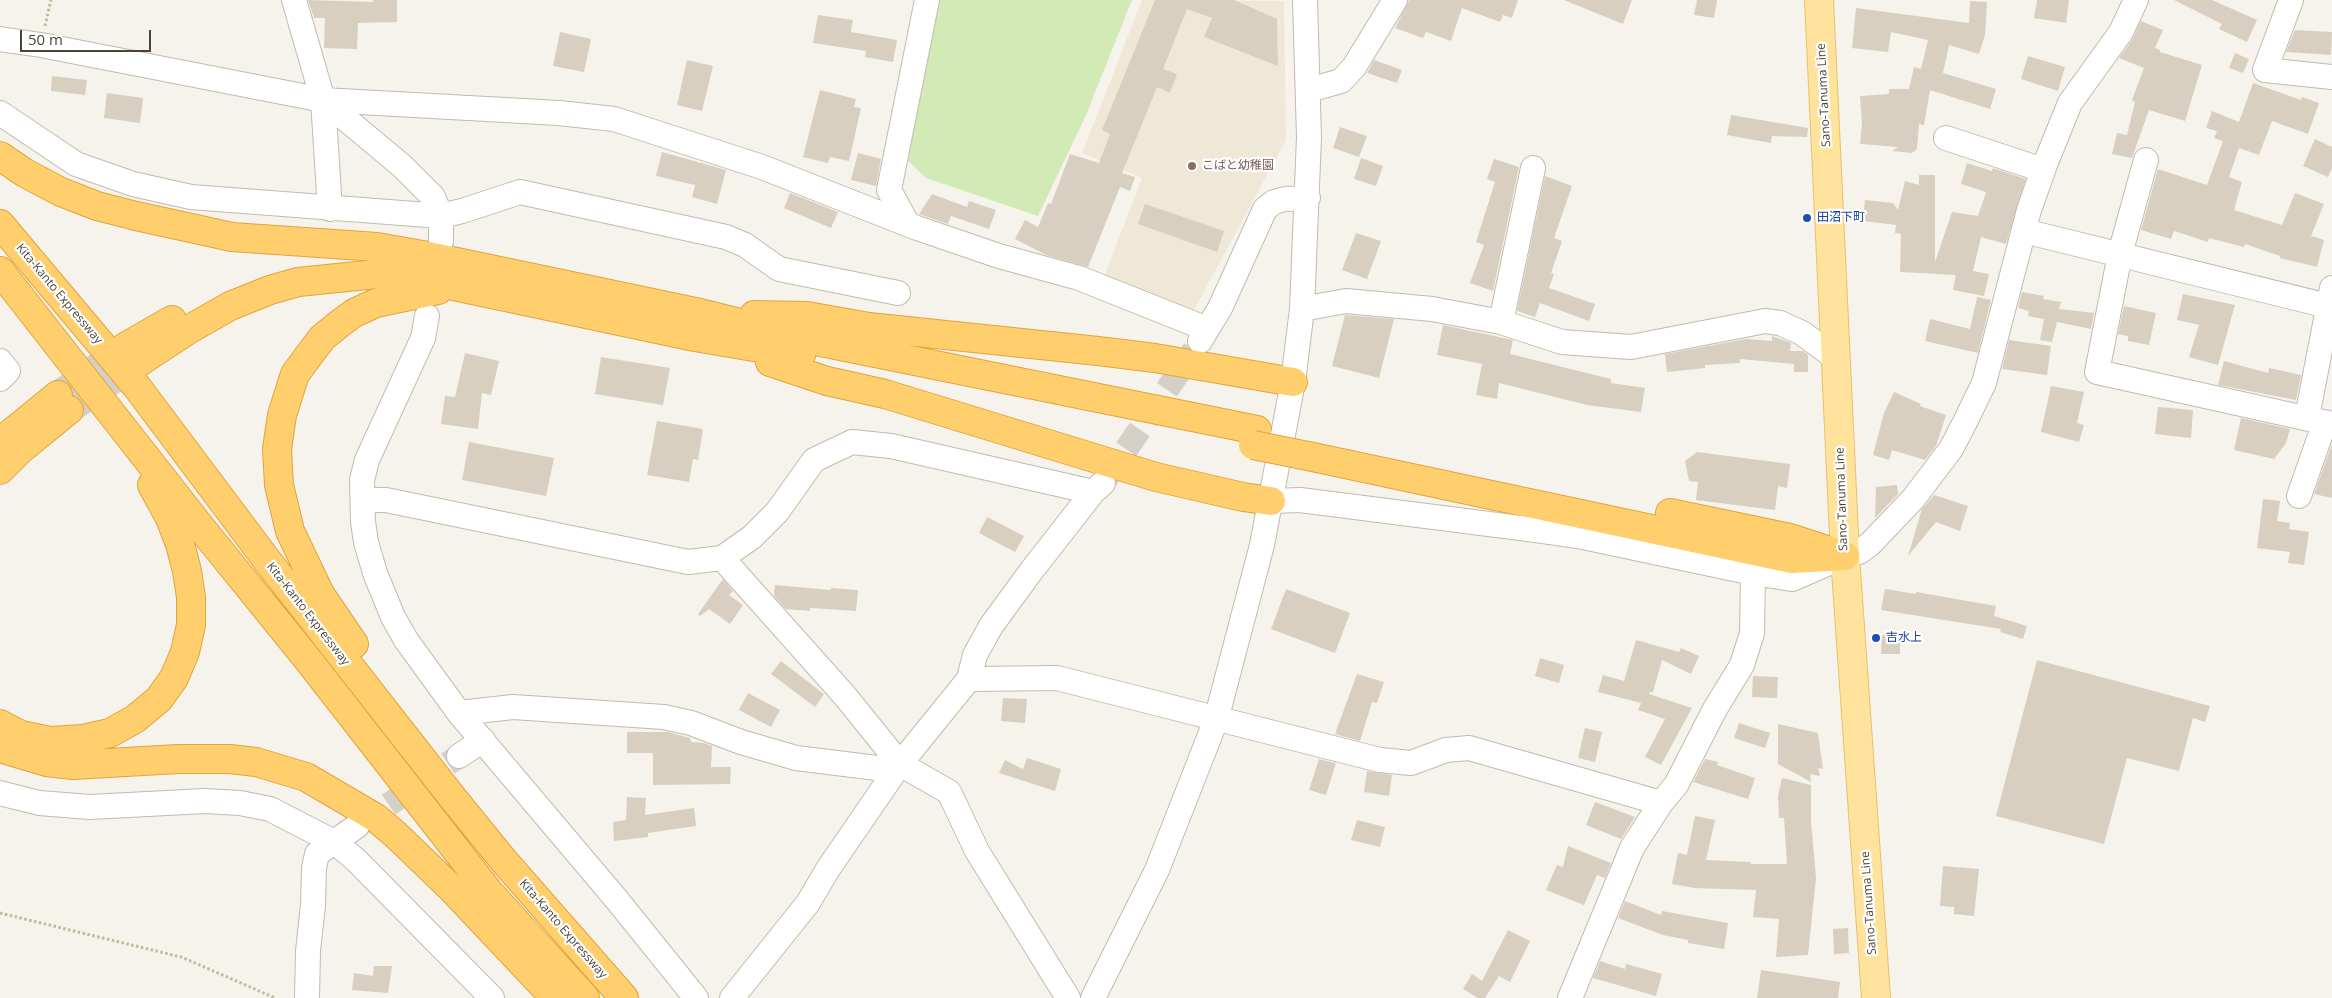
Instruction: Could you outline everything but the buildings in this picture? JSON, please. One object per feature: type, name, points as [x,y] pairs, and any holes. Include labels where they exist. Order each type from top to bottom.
[{"type":"highway","points":[[0,156],[61,192],[97,206],[136,216],[232,237],[377,248],[435,248],[613,307]]},
{"type":"highway","name":"Kita-Kanto Expressway","points":[[0,224],[137,387],[272,567],[452,797],[584,954],[624,998]]},
{"type":"highway","points":[[435,248],[324,260],[277,271],[222,292],[132,355],[188,330],[230,306],[298,282],[377,274],[416,278],[477,290],[613,307],[698,325],[801,338],[1309,448],[1790,538],[1844,556]]},
{"type":"highway","points":[[0,271],[489,892],[585,998]]},
{"type":"highway","points":[[477,290],[447,289],[423,291],[376,303],[354,313],[322,338],[296,374],[286,399],[277,449],[279,485],[283,507],[296,546],[330,611],[379,679],[517,853],[584,954]]},
{"type":"highway","points":[[0,290],[143,469],[170,518],[180,544],[191,597],[191,625],[184,652],[174,678],[159,699],[135,719],[110,733],[83,740],[50,741],[21,735],[0,724]]},
{"type":"highway","points":[[698,325],[807,316],[869,327],[1155,358],[1293,382]]},
{"type":"highway","points":[[698,325],[827,381],[885,394],[1146,474],[1244,497],[1271,501]]},
{"type":"highway","points":[[0,442],[64,403],[0,470]]},
{"type":"highway","points":[[0,748],[47,762],[73,765],[187,759],[230,759],[256,762],[306,777],[376,818],[396,835],[458,896],[555,998]]},
{"type":"main road","name":"Sano-Tanuma Line","points":[[1820,0],[1837,359],[1844,556],[1876,998]]},
{"type":"street","points":[[294,0],[323,100],[330,208]]},
{"type":"street","points":[[907,223],[889,190],[927,0]]},
{"type":"street","points":[[1093,998],[1157,870],[1216,720],[1244,620],[1271,501],[1293,382],[1302,308],[1308,198],[1309,90],[1305,0]]},
{"type":"street","points":[[1309,90],[1341,81],[1354,67],[1395,0]]},
{"type":"street","points":[[1271,501],[1300,500],[1583,537],[1753,573],[1792,579],[1844,556],[1859,552],[1892,523],[1951,449],[1984,383],[2024,231],[2043,170],[2070,103],[2121,32],[2136,0]]},
{"type":"street","points":[[2291,0],[2265,70],[2332,78]]},
{"type":"street","points":[[0,39],[41,45],[323,100],[559,113],[614,119],[762,167],[999,256],[1079,278],[1203,336],[1220,308],[1265,209],[1274,202],[1285,199],[1308,198]]},
{"type":"street","points":[[323,100],[402,166],[432,197],[441,216],[435,248]]},
{"type":"street","points":[[0,112],[76,164],[133,184],[191,197],[441,216],[520,192],[535,194],[726,237],[745,245],[779,269],[898,292]]},
{"type":"street","points":[[1946,138],[2043,170]]},
{"type":"street","points":[[2146,160],[2120,254],[2096,372],[2321,421]]},
{"type":"street","points":[[1501,322],[1533,168]]},
{"type":"street","points":[[2024,231],[2331,300],[2321,421],[2299,496]]},
{"type":"street","points":[[1302,308],[1346,301],[1432,309],[1501,322],[1562,342],[1631,348],[1765,321],[1780,323],[1802,334],[1837,359]]},
{"type":"street","points":[[427,316],[423,338],[367,460],[362,480],[364,500],[363,522],[366,542],[375,573],[393,616],[406,640],[459,713],[617,900],[696,998]]},
{"type":"street","points":[[0,361],[8,371],[0,379]]},
{"type":"street","points":[[364,500],[386,500],[688,562],[722,558],[752,537],[777,512],[814,460],[852,442],[891,446],[1098,487],[991,626],[975,655],[969,679],[900,764],[828,869],[808,903],[732,998]]},
{"type":"street","points":[[722,558],[845,696],[900,764],[949,792],[977,851],[1068,998]]},
{"type":"street","points":[[1570,998],[1632,848],[1661,802],[1676,784],[1715,709],[1742,665],[1752,633],[1753,573]]},
{"type":"street","points":[[969,679],[1057,678],[1216,720],[1380,760],[1411,763],[1446,750],[1469,748],[1661,802]]},
{"type":"street","points":[[459,713],[513,707],[664,717],[691,723],[741,742],[796,758],[877,768],[900,764]]},
{"type":"street","points":[[459,756],[483,740]]},
{"type":"street","points":[[0,793],[39,803],[90,807],[205,801],[240,803],[270,809],[334,842],[355,859],[492,998]]},
{"type":"street","points":[[307,998],[314,868],[317,854],[357,826]]},
{"type":"path","points":[[41,45],[51,0]]},
{"type":"path","points":[[0,913],[181,958],[275,998]]},
{"type":"shaded area","name":"こばと幼稚園","points":[[1142,0],[1284,1],[1286,140],[1190,317],[1102,282],[1142,178],[1082,153]]},
{"type":"green space","points":[[930,0],[1132,0],[1086,115],[1038,216],[926,178],[908,161]]},
{"type":"tunnel","points":[[58,395],[125,347]]},
{"type":"tunnel","points":[[1106,479],[1194,350]]},
{"type":"tunnel","points":[[69,410],[138,363]]},
{"type":"tunnel","points":[[359,825],[459,756]]},
{"type":"place","name":"こばと幼稚園","points":[[1192,166]]},
{"type":"place","name":"田沼下町","points":[[1807,218]]},
{"type":"place","name":"吉水上","points":[[1876,638]]}]
